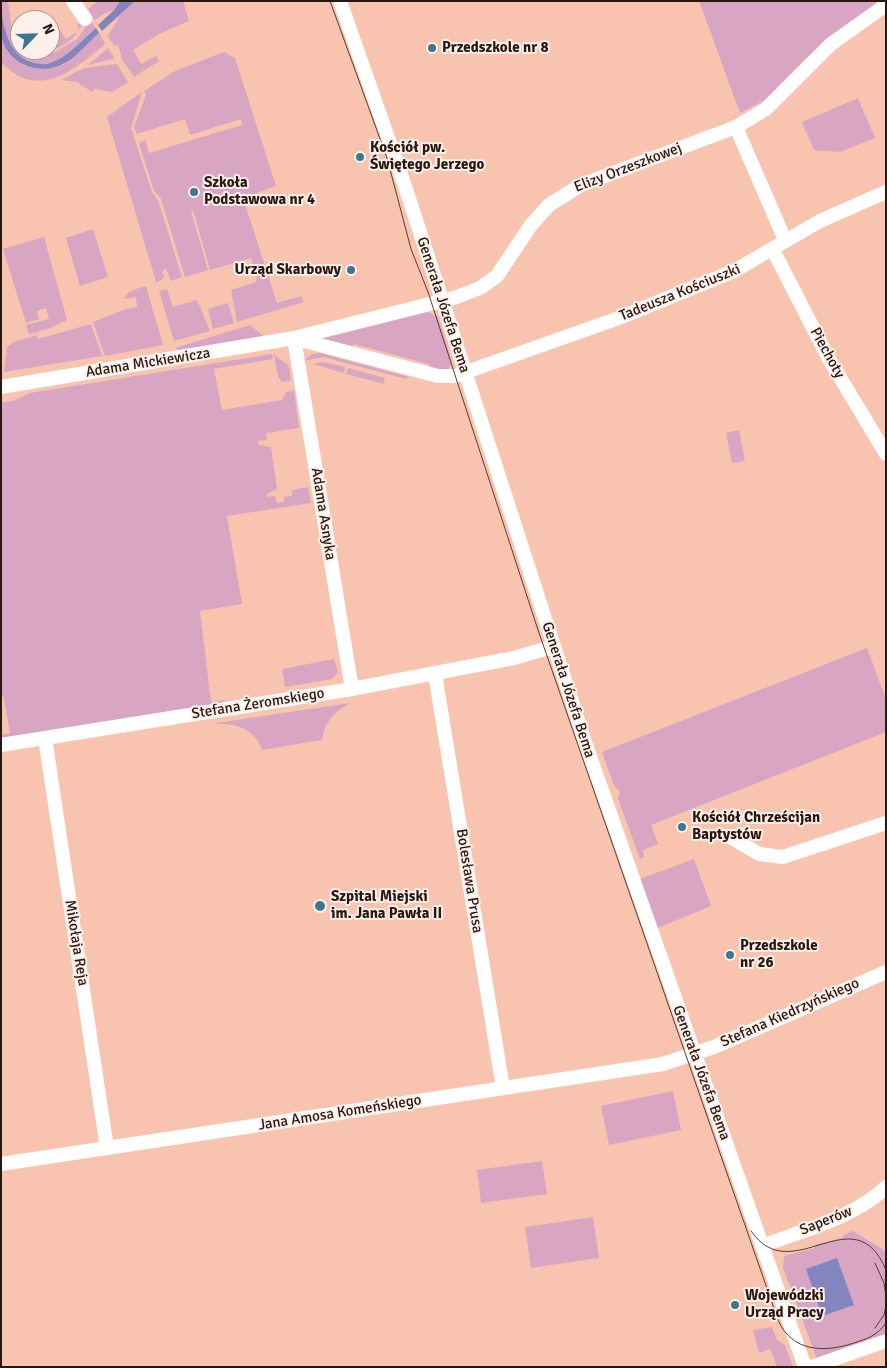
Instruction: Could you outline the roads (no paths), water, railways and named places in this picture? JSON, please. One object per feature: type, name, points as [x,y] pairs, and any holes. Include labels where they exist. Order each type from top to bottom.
[{"type":"street","points":[[73,1],[85,19]]},
{"type":"street","name":"Generała Józefa Bema","points":[[338,4],[405,186],[554,649],[628,867],[805,1367]]},
{"type":"street","name":"Elizy Orzeszkowej","points":[[441,301],[480,288],[497,276],[531,225],[560,196],[581,185],[736,127],[766,109],[831,44],[886,5]]},
{"type":"street","points":[[736,127],[785,240]]},
{"type":"street","name":"Tadeusza Kościuszki","points":[[464,373],[619,318],[734,271],[820,221],[886,192]]},
{"type":"street","name":"Piechoty","points":[[773,250],[829,359],[886,454]]},
{"type":"street","name":"Adama Mickiewicza","points":[[1,387],[294,338],[441,301]]},
{"type":"street","name":"Adama Mickiewicza","points":[[294,338],[438,376],[448,377],[464,373]]},
{"type":"street","name":"Adama Asnyka","points":[[294,338],[352,689]]},
{"type":"street","name":"Stefana Żeromskiego","points":[[1,745],[352,689],[514,658],[533,659],[554,649]]},
{"type":"street","name":"Bolesława Prusa","points":[[435,674],[503,1088]]},
{"type":"street","name":"Mikołaja Reja","points":[[45,738],[107,1148]]},
{"type":"street","points":[[730,837],[759,854],[783,857],[886,824]]},
{"type":"street","name":"Stefana Kiedrzyńskiego","points":[[678,1060],[886,972]]},
{"type":"street","name":"Jana Amosa Komeńskiego","points":[[1,1164],[503,1088],[590,1077],[678,1060]]},
{"type":"street","name":"Saperów","points":[[762,1246],[853,1210],[879,1194],[886,1187]]},
{"type":"street","points":[[811,1367],[886,1341]]},
{"type":"water","points":[[120,1],[135,1],[102,31],[98,25],[114,10]]},
{"type":"water","points":[[1,8],[6,34],[10,42],[10,54],[2,39]]},
{"type":"water","points":[[96,28],[99,33],[76,55],[61,65],[43,69],[34,68],[17,60],[26,60],[46,64],[60,60]]},
{"type":"water","points":[[837,1258],[854,1305],[822,1316],[806,1269]]},
{"type":"tram line","points":[[330,1],[387,158],[411,249],[428,292],[538,630],[778,1320],[784,1331],[800,1344],[820,1349],[843,1346],[863,1340],[876,1334],[886,1323]]},
{"type":"tram line","points":[[751,1231],[767,1247],[785,1252],[840,1240],[857,1240],[873,1249],[886,1270]]},
{"type":"tram line","points":[[875,1263],[884,1283],[886,1296]]},
{"type":"tram line","points":[[875,1328],[884,1315],[886,1306]]},
{"type":"place","name":"Przedszkole nr 8","points":[[432,48]]},
{"type":"place","name":"Kościół pw. Świętego Jerzego","points":[[360,157]]},
{"type":"place","name":"Szkoła Podstawowa nr 4","points":[[194,192]]},
{"type":"place","name":"Urząd Skarbowy","points":[[351,270]]},
{"type":"place","name":"Kościół Chrześcijan Baptystów","points":[[682,827]]},
{"type":"place","name":"Szpital Miejski im. Jana Pawła II","points":[[320,906]]},
{"type":"place","name":"Przedszkole nr 26","points":[[730,955]]},
{"type":"place","name":"Wojewódzki Urząd Pracy","points":[[735,1305]]}]
